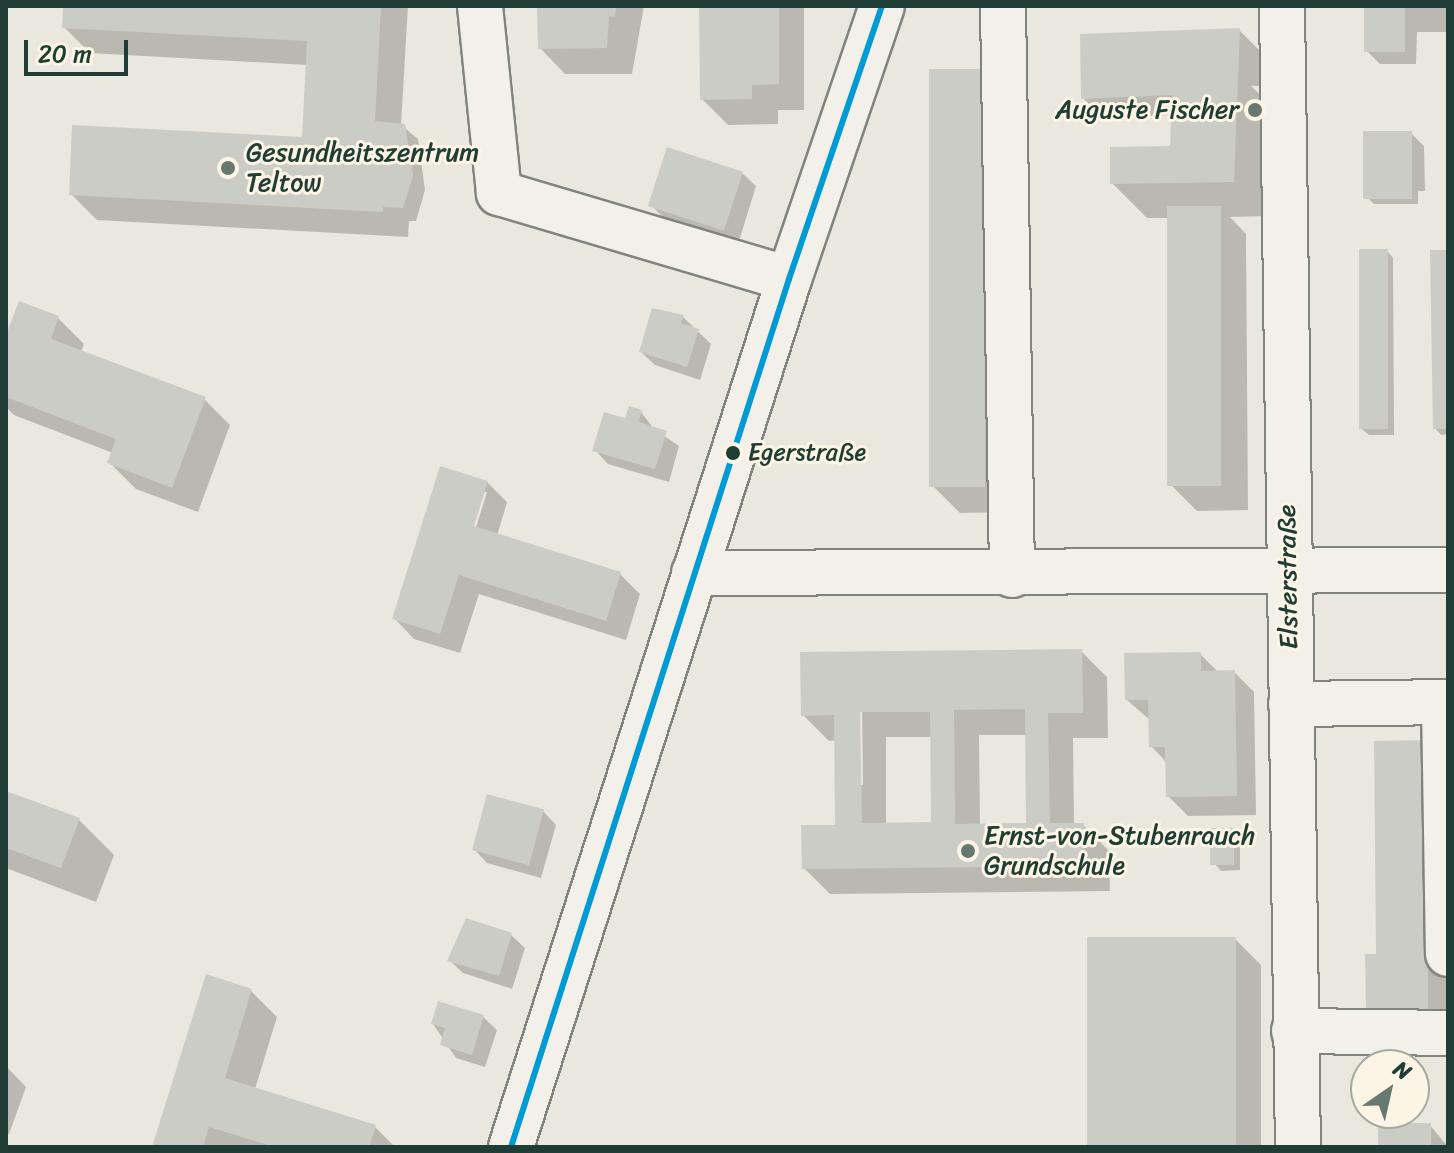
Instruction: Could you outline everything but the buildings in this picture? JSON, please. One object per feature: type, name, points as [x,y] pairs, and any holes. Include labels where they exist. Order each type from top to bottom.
[{"type":"street","points":[[480,6],[499,193],[789,279]]},
{"type":"street","points":[[511,1147],[789,279],[882,6]]},
{"type":"street","points":[[1003,6],[1012,575]]},
{"type":"street","name":"Elsterstraße","points":[[1282,6],[1287,570],[1298,1147]]},
{"type":"street","points":[[694,573],[1012,575],[1448,570]]},
{"type":"street","points":[[1291,704],[1444,702],[1448,954]]},
{"type":"street","points":[[1294,1031],[1448,1033]]},
{"type":"transit line","points":[[511,1147],[789,279],[882,6]]},
{"type":"place","name":"Auguste Fischer","points":[[1255,110]]},
{"type":"place","name":"Gesundheitszentrum Teltow","points":[[228,168]]},
{"type":"place","name":"Egerstraße","points":[[733,453]]},
{"type":"place","name":"Ernst-von-Stubenrauch Grundschule","points":[[968,851]]}]
